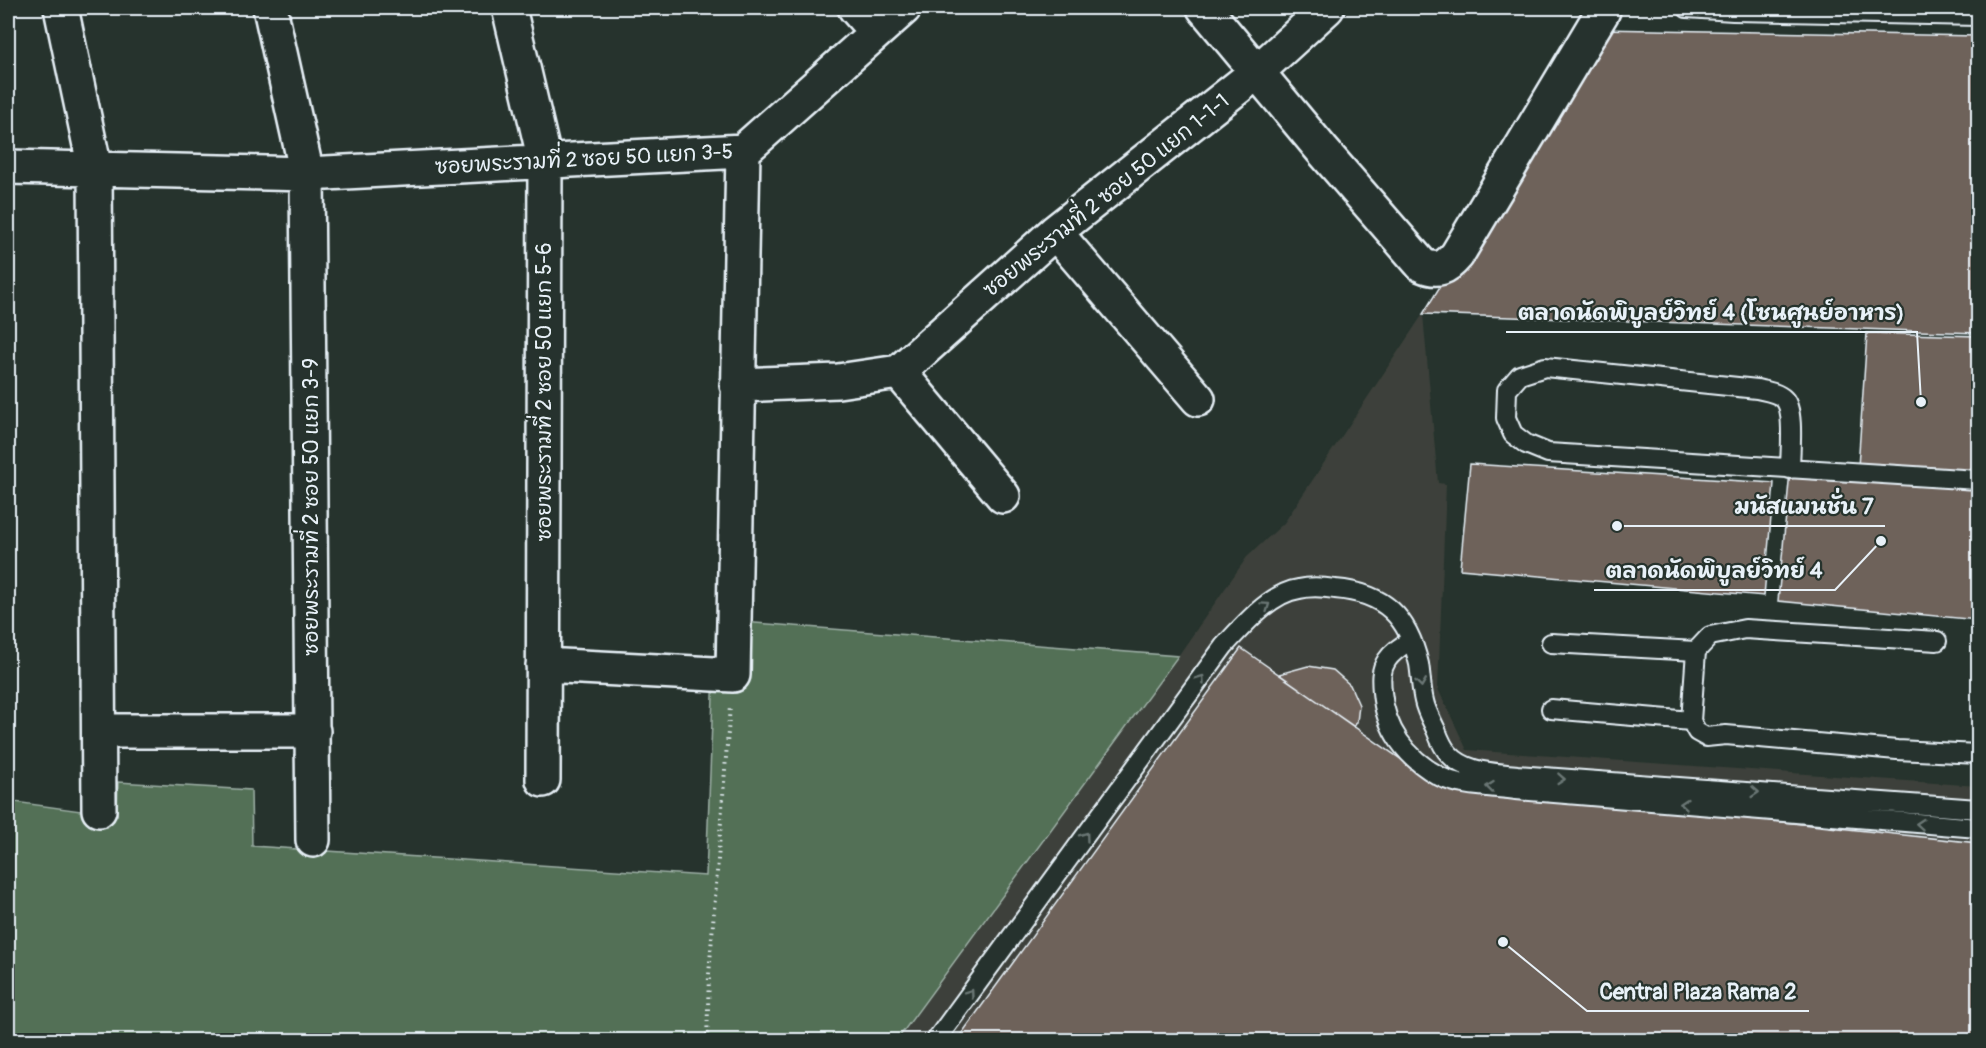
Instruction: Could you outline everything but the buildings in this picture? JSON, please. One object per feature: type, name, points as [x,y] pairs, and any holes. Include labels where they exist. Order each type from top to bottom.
[{"type":"street","points":[[61,8],[95,169],[99,810]]},
{"type":"street","name":"ซอยพระรามที่ 2 ซอย 50 แยก 3-9","points":[[270,8],[307,174],[313,840]]},
{"type":"street","name":"ซอยพระรามที่ 2 ซอย 50 แยก 5-6","points":[[509,8],[545,161],[543,780]]},
{"type":"street","points":[[855,8],[876,32]]},
{"type":"street","points":[[743,151],[904,8]]},
{"type":"street","points":[[1204,8],[1422,265],[1432,269],[1442,269],[1449,265],[1457,255],[1603,8]]},
{"type":"street","name":"ซอยพระรามที่ 2 ซอย 50 แยก 1-1-1","points":[[899,372],[1055,232],[1257,72],[1328,8]]},
{"type":"street","name":"ซอยพระรามที่ 2 ซอย 50 แยก 3-5","points":[[8,167],[307,174],[743,151],[733,675]]},
{"type":"street","points":[[1055,232],[1198,399]]},
{"type":"street","points":[[737,385],[838,381],[899,372],[1003,496]]},
{"type":"street","points":[[543,665],[733,675]]},
{"type":"street","points":[[99,730],[313,731]]},
{"type":"lane","points":[[1687,8],[1978,16]]},
{"type":"lane","points":[[1791,469],[1790,408],[1783,398],[1773,393],[1757,389],[1545,367],[1520,375],[1507,390],[1506,418],[1513,434],[1526,444],[1548,453],[1791,469],[1978,480]]},
{"type":"lane","points":[[936,1041],[1224,646],[1261,609],[1282,595],[1297,589],[1316,587],[1339,589],[1375,598],[1399,616],[1412,640],[1419,665],[1424,703],[1439,738],[1447,753],[1458,763],[1472,769],[1517,775],[1978,809]]},
{"type":"lane","points":[[1937,641],[1745,629],[1710,636],[1696,651],[1691,721],[1697,732],[1706,737],[1726,735],[1897,750],[1978,754]]},
{"type":"lane","points":[[1412,640],[1394,651],[1385,662],[1381,677],[1383,702],[1389,726],[1400,744],[1423,765],[1441,777],[1473,785],[1516,790],[1978,828]]},
{"type":"lane","points":[[1551,643],[1696,651]]},
{"type":"lane","points":[[1551,709],[1691,721]]},
{"type":"path","points":[[707,1041],[709,975],[733,675]]},
{"type":"shaded area","points":[[1423,314],[1438,483],[1446,484],[1438,689],[1467,750],[1978,786],[1978,1040],[897,1040],[1178,656],[1247,557],[1284,523]]},
{"type":"green space","points":[[716,620],[1178,656],[897,1040],[8,1040],[8,801],[117,816],[118,782],[251,790],[252,846],[706,876]]},
{"type":"place","name":"ตลาดนัดพิบูลย์วิทย์ 4 (โซนศูนย์อาหาร)","points":[[1921,402]]},
{"type":"place","name":"มนัสแมนชั่น 7","points":[[1617,526]]},
{"type":"place","name":"ตลาดนัดพิบูลย์วิทย์ 4","points":[[1881,541]]},
{"type":"place","name":"Central Plaza Rama 2","points":[[1503,942]]}]
